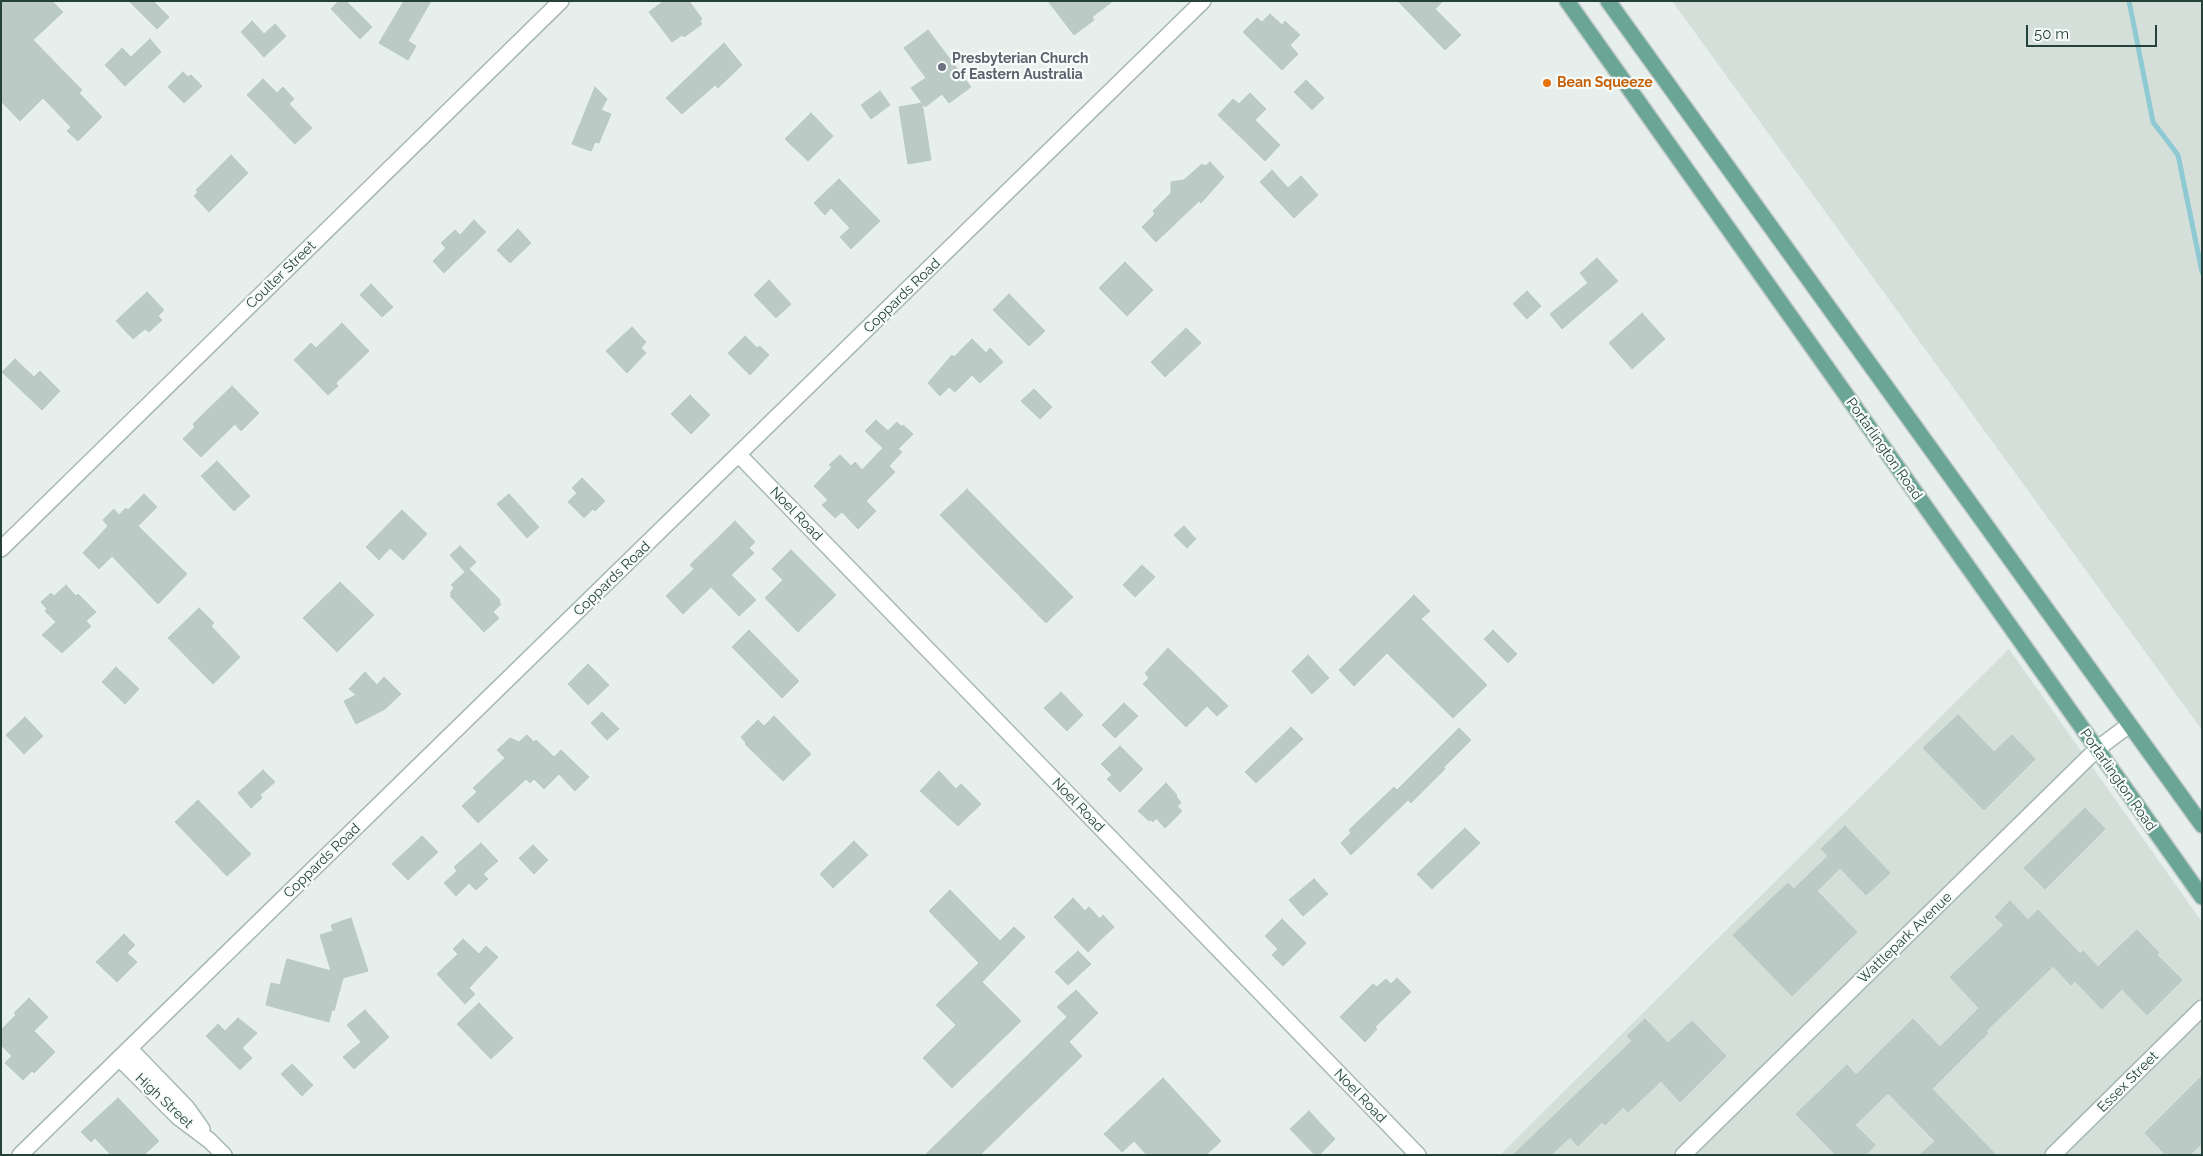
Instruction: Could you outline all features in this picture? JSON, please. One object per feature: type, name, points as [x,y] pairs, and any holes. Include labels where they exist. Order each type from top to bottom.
[{"type":"main road","name":"Portarlington Road","points":[[1567,1],[2202,897]]},
{"type":"main road","points":[[1608,1],[2202,825]]},
{"type":"street","name":"Coulter Street","points":[[1,549],[562,1]]},
{"type":"street","name":"Coppards Road","points":[[20,1155],[1203,1]]},
{"type":"street","name":"Noel Road","points":[[739,455],[1418,1155]]},
{"type":"street","name":"Wattlepark Avenue","points":[[1683,1155],[2097,750],[2129,725]]},
{"type":"street","name":"Essex Street","points":[[2053,1155],[2202,1008]]},
{"type":"street","name":"High Street","points":[[125,1054],[187,1108],[210,1141],[224,1155]]},
{"type":"shaded area","points":[[1672,1],[2202,1],[2202,730]]},
{"type":"shaded area","points":[[2009,649],[2202,922],[2202,1155],[1500,1155]]},
{"type":"building","points":[[1,1],[52,1],[63,12],[33,40],[82,90],[79,93],[102,117],[78,141],[67,131],[71,127],[43,98],[20,121],[1,101]]},
{"type":"building","points":[[129,1],[153,1],[169,17],[157,29]]},
{"type":"building","points":[[339,1],[346,1],[372,27],[360,39],[331,9]]},
{"type":"building","points":[[404,1],[431,1],[408,41],[416,46],[408,60],[379,43]]},
{"type":"building","points":[[664,1],[689,1],[702,19],[700,21],[702,24],[684,37],[682,35],[672,42],[649,12]]},
{"type":"building","points":[[1048,1],[1113,1],[1092,17],[1094,20],[1074,35]]},
{"type":"building","points":[[1398,1],[1443,1],[1435,9],[1461,35],[1445,50]]},
{"type":"building","points":[[1270,14],[1282,25],[1285,21],[1300,35],[1290,45],[1298,54],[1282,70],[1243,32],[1257,18],[1262,22]]},
{"type":"building","points":[[252,21],[264,34],[275,24],[286,36],[264,57],[241,32]]},
{"type":"building","points":[[928,30],[971,87],[949,103],[942,94],[925,107],[911,88],[926,78],[904,48]]},
{"type":"building","points":[[150,39],[161,52],[125,86],[105,65],[122,48],[131,57]]},
{"type":"building","points":[[724,43],[742,65],[718,88],[715,85],[682,114],[666,98]]},
{"type":"building","points":[[183,72],[188,77],[191,75],[202,86],[184,103],[168,87]]},
{"type":"building","points":[[263,79],[277,93],[283,87],[294,99],[289,104],[312,128],[295,144],[247,95]]},
{"type":"building","points":[[1306,80],[1324,98],[1312,110],[1294,92]]},
{"type":"building","points":[[595,87],[607,99],[601,110],[611,114],[599,143],[595,142],[591,151],[572,144]]},
{"type":"building","points":[[880,91],[890,105],[871,119],[861,105]]},
{"type":"building","points":[[1250,93],[1266,109],[1255,120],[1280,145],[1265,161],[1218,115],[1233,99],[1239,104]]},
{"type":"building","points":[[922,103],[931,160],[908,164],[899,107]]},
{"type":"building","points":[[811,113],[833,136],[808,161],[785,139]]},
{"type":"building","points":[[231,155],[248,173],[209,212],[194,196],[198,192],[196,190]]},
{"type":"building","points":[[1210,162],[1224,177],[1201,203],[1199,201],[1156,242],[1142,227],[1155,214],[1153,211],[1171,193],[1171,182],[1184,180],[1202,164],[1205,166]]},
{"type":"building","points":[[1272,170],[1288,188],[1301,176],[1318,195],[1294,218],[1260,182]]},
{"type":"building","points":[[839,179],[880,221],[851,249],[840,237],[850,228],[831,208],[825,215],[814,203]]},
{"type":"building","points":[[474,220],[486,232],[444,273],[433,261],[446,248],[441,243],[455,230],[460,235]]},
{"type":"building","points":[[518,229],[531,243],[510,263],[497,250]]},
{"type":"building","points":[[1597,258],[1618,281],[1562,329],[1550,314],[1588,283],[1580,273]]},
{"type":"building","points":[[1125,262],[1153,290],[1127,316],[1099,288]]},
{"type":"building","points":[[769,280],[791,304],[776,318],[754,295]]},
{"type":"building","points":[[371,284],[393,307],[382,317],[360,295]]},
{"type":"building","points":[[1527,291],[1541,306],[1527,319],[1513,304]]},
{"type":"building","points":[[147,292],[164,310],[158,316],[162,320],[149,332],[145,329],[133,339],[116,321]]},
{"type":"building","points":[[1009,294],[1045,331],[1029,346],[993,310]]},
{"type":"building","points":[[1642,313],[1665,339],[1632,369],[1609,343]]},
{"type":"building","points":[[342,323],[369,351],[336,383],[338,386],[328,395],[294,360],[311,343],[316,348]]},
{"type":"building","points":[[632,327],[646,342],[641,348],[646,353],[627,373],[606,351]]},
{"type":"building","points":[[1186,328],[1201,343],[1165,377],[1151,362]]},
{"type":"building","points":[[745,336],[757,348],[760,346],[769,355],[750,375],[728,353]]},
{"type":"building","points":[[972,339],[986,353],[990,348],[1003,362],[980,383],[972,375],[955,392],[949,387],[940,396],[928,383],[952,355],[954,357]]},
{"type":"building","points":[[15,359],[34,377],[40,371],[60,391],[42,410],[2,372]]},
{"type":"building","points":[[232,386],[259,413],[241,431],[235,424],[201,457],[183,439],[195,427],[193,424]]},
{"type":"building","points":[[1034,389],[1052,407],[1040,419],[1021,401]]},
{"type":"building","points":[[690,395],[710,415],[691,434],[671,414]]},
{"type":"building","points":[[876,420],[888,431],[897,422],[913,434],[898,449],[902,452],[889,466],[895,472],[866,501],[876,511],[858,529],[842,512],[835,518],[822,505],[828,500],[814,486],[832,467],[829,465],[840,455],[851,466],[855,462],[862,470],[883,448],[865,431]]},
{"type":"building","points":[[217,461],[250,496],[234,511],[201,476]]},
{"type":"building","points":[[582,478],[605,501],[584,518],[568,502],[577,493],[572,488]]},
{"type":"building","points":[[967,489],[1073,597],[1046,623],[940,515]]},
{"type":"building","points":[[144,494],[157,507],[138,526],[187,574],[158,604],[112,556],[99,569],[83,553],[108,526],[103,520],[114,509],[119,515],[126,508],[128,510]]},
{"type":"building","points":[[509,494],[539,527],[527,538],[497,504]]},
{"type":"building","points":[[402,510],[427,534],[403,560],[390,548],[379,560],[366,547]]},
{"type":"building","points":[[735,521],[755,542],[749,548],[754,553],[731,575],[756,600],[739,616],[711,587],[683,614],[666,596],[694,569],[690,565]]},
{"type":"building","points":[[1184,526],[1196,539],[1187,548],[1174,535]]},
{"type":"building","points":[[460,546],[476,562],[469,569],[500,600],[501,604],[493,612],[499,618],[484,632],[450,596],[454,588],[451,585],[465,572],[450,555]]},
{"type":"building","points":[[791,550],[836,595],[798,632],[765,598],[783,580],[772,569]]},
{"type":"building","points":[[1142,565],[1155,577],[1135,597],[1123,585]]},
{"type":"building","points":[[340,582],[374,615],[337,652],[303,618]]},
{"type":"building","points":[[66,585],[96,612],[86,621],[91,626],[62,653],[42,635],[56,622],[45,611],[47,609],[41,602],[51,593],[54,596]]},
{"type":"building","points":[[1414,595],[1430,611],[1421,619],[1487,685],[1453,718],[1387,653],[1354,686],[1339,670]]},
{"type":"building","points":[[199,608],[214,623],[211,626],[240,657],[213,684],[168,638]]},
{"type":"building","points":[[749,630],[799,681],[782,698],[732,647]]},
{"type":"building","points":[[1493,630],[1517,654],[1508,663],[1484,639]]},
{"type":"building","points":[[1168,648],[1228,706],[1217,716],[1207,706],[1186,727],[1143,684],[1149,678],[1145,673]]},
{"type":"building","points":[[1308,655],[1329,678],[1312,694],[1292,671]]},
{"type":"building","points":[[588,664],[609,685],[588,705],[568,684]]},
{"type":"building","points":[[116,667],[139,689],[125,704],[102,682]]},
{"type":"building","points":[[365,672],[377,685],[384,677],[401,694],[385,709],[356,724],[344,701],[356,695],[349,689]]},
{"type":"building","points":[[1061,692],[1083,715],[1067,731],[1044,708]]},
{"type":"building","points":[[1124,703],[1138,716],[1115,738],[1102,725]]},
{"type":"building","points":[[602,712],[619,729],[607,740],[591,723]]},
{"type":"building","points":[[1958,715],[1994,752],[2012,735],[2035,759],[1984,810],[1923,748]]},
{"type":"building","points":[[774,716],[811,754],[783,781],[745,744],[741,737],[758,720],[764,726]]},
{"type":"building","points":[[25,717],[43,736],[24,754],[6,735]]},
{"type":"building","points":[[1291,727],[1303,739],[1256,783],[1245,772]]},
{"type":"building","points":[[1459,728],[1471,740],[1411,803],[1408,800],[1351,855],[1341,843],[1351,833],[1349,830],[1394,787],[1397,790]]},
{"type":"building","points":[[527,735],[534,742],[536,740],[554,757],[561,750],[589,777],[575,791],[559,774],[544,789],[534,779],[530,783],[526,779],[478,823],[462,806],[477,792],[473,788],[505,758],[497,750],[510,738],[519,742]]},
{"type":"building","points":[[1120,746],[1143,769],[1120,792],[1107,779],[1112,775],[1101,764]]},
{"type":"building","points":[[263,770],[275,782],[260,795],[262,798],[251,808],[238,793]]},
{"type":"building","points":[[939,771],[956,789],[961,784],[981,804],[958,826],[920,791]]},
{"type":"building","points":[[1166,783],[1177,795],[1181,803],[1177,806],[1182,811],[1165,828],[1156,818],[1153,822],[1150,819],[1149,821],[1138,811]]},
{"type":"building","points":[[198,800],[251,854],[227,876],[175,822]]},
{"type":"building","points":[[2085,808],[2105,829],[2045,889],[2024,868]]},
{"type":"building","points":[[1845,826],[1890,873],[1866,895],[1840,868],[1817,891],[1857,932],[1792,996],[1733,935],[1788,883],[1794,889],[1828,856],[1821,849]]},
{"type":"building","points":[[1465,828],[1480,843],[1432,889],[1417,874]]},
{"type":"building","points":[[422,836],[438,852],[408,880],[392,864]]},
{"type":"building","points":[[854,841],[868,855],[833,888],[820,874]]},
{"type":"building","points":[[481,843],[498,861],[483,874],[488,879],[476,890],[469,883],[456,896],[444,883],[457,871],[454,867]]},
{"type":"building","points":[[533,845],[548,860],[534,874],[519,858]]},
{"type":"building","points":[[1314,879],[1328,894],[1303,916],[1289,900]]},
{"type":"building","points":[[950,890],[1000,941],[1014,927],[1025,937],[982,982],[1021,1021],[952,1088],[923,1058],[956,1025],[936,1005],[979,963],[929,911]]},
{"type":"building","points":[[1073,898],[1085,911],[1089,907],[1100,919],[1103,915],[1114,927],[1088,952],[1054,917]]},
{"type":"building","points":[[2010,901],[2028,920],[2038,910],[2080,954],[2083,951],[2098,967],[2137,930],[2159,953],[2157,955],[2182,980],[2147,1015],[2122,989],[2102,1009],[2075,981],[2071,985],[2053,966],[1986,1031],[1988,1033],[1932,1089],[1996,1155],[1920,1155],[1935,1141],[1888,1093],[1855,1125],[1875,1145],[1866,1155],[1836,1155],[1796,1114],[1847,1065],[1856,1075],[1913,1019],[1940,1047],[1979,1008],[1950,977],[2004,925],[1995,917]]},
{"type":"building","points":[[351,918],[368,971],[343,978],[329,1022],[266,1005],[271,983],[280,985],[287,959],[331,971],[320,935],[333,931],[331,925]]},
{"type":"building","points":[[1282,919],[1306,943],[1283,966],[1272,955],[1278,949],[1265,936]]},
{"type":"building","points":[[124,934],[135,945],[127,953],[137,962],[117,982],[96,962]]},
{"type":"building","points":[[463,939],[479,954],[486,946],[498,957],[469,988],[475,994],[465,1004],[437,974],[458,954],[453,949]]},
{"type":"building","points":[[1078,951],[1091,964],[1068,985],[1055,972]]},
{"type":"building","points":[[1397,978],[1411,992],[1375,1027],[1377,1029],[1365,1042],[1340,1017],[1373,984],[1377,987],[1386,979],[1391,984]]},
{"type":"building","points":[[1076,990],[1098,1013],[1069,1042],[1082,1056],[980,1155],[925,1155],[1067,1017],[1057,1007]]},
{"type":"building","points":[[29,998],[48,1017],[34,1031],[55,1052],[34,1073],[32,1071],[23,1080],[5,1063],[12,1056],[1,1045],[1,1030]]},
{"type":"building","points":[[479,1003],[513,1038],[491,1059],[457,1024]]},
{"type":"building","points":[[365,1010],[389,1037],[354,1069],[343,1057],[361,1042],[347,1025]]},
{"type":"building","points":[[238,1018],[257,1033],[242,1048],[252,1058],[240,1070],[206,1036],[218,1024],[225,1031]]},
{"type":"building","points":[[1645,1019],[1668,1043],[1692,1021],[1726,1056],[1680,1102],[1661,1081],[1628,1112],[1623,1107],[1605,1125],[1602,1122],[1578,1146],[1570,1137],[1551,1155],[1513,1155],[1632,1041],[1627,1036]]},
{"type":"building","points":[[292,1064],[313,1085],[302,1096],[281,1074]]},
{"type":"building","points":[[2202,1076],[2202,1143],[2190,1155],[2166,1155],[2145,1133]]},
{"type":"building","points":[[1163,1078],[1221,1141],[1206,1155],[1147,1155],[1134,1141],[1122,1152],[1104,1134]]},
{"type":"building","points":[[118,1098],[159,1141],[144,1155],[111,1155],[95,1138],[91,1142],[81,1132]]},
{"type":"building","points":[[1309,1111],[1335,1139],[1319,1155],[1315,1155],[1290,1129]]},
{"type":"waterway","points":[[2129,1],[2153,122],[2178,155],[2202,272]]},
{"type":"place","name":"Presbyterian Church of Eastern Australia","points":[[942,67]]},
{"type":"place","name":"Bean Squeeze","points":[[1547,83]]}]
